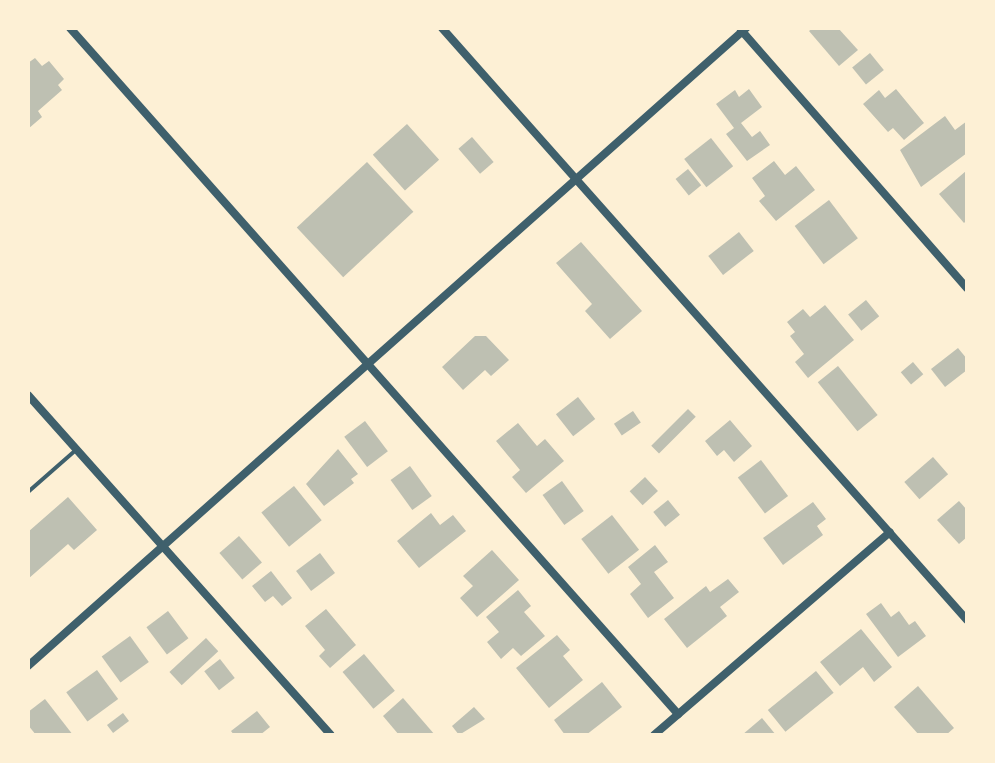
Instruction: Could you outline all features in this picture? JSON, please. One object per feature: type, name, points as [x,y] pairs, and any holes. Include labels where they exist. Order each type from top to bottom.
[{"type":"street","points":[[70,28],[678,714]]},
{"type":"street","points":[[442,28],[967,620]]},
{"type":"street","points":[[28,666],[743,29],[967,288]]},
{"type":"street","points":[[28,395],[331,735]]},
{"type":"street","points":[[654,735],[890,532]]},
{"type":"lane","points":[[28,492],[76,450]]},
{"type":"building","points":[[813,28],[838,28],[858,50],[839,66],[809,31]]},
{"type":"building","points":[[870,53],[884,70],[866,85],[852,67]]},
{"type":"building","points":[[35,58],[42,66],[49,61],[64,79],[58,85],[62,90],[38,111],[42,117],[28,129],[28,63]]},
{"type":"building","points":[[749,89],[762,107],[741,123],[752,137],[760,131],[770,145],[747,161],[726,134],[734,128],[716,104],[735,90],[739,97]]},
{"type":"building","points":[[896,89],[924,123],[904,140],[893,128],[888,132],[863,104],[879,90],[885,98]]},
{"type":"building","points":[[945,116],[955,130],[967,121],[967,153],[921,187],[900,150]]},
{"type":"building","points":[[407,124],[439,160],[405,190],[373,155]]},
{"type":"building","points":[[472,137],[494,162],[480,174],[458,149]]},
{"type":"building","points":[[711,138],[733,166],[706,187],[684,159]]},
{"type":"building","points":[[774,161],[785,175],[796,166],[815,190],[776,221],[759,201],[765,196],[752,178]]},
{"type":"building","points":[[367,162],[413,212],[343,277],[297,227]]},
{"type":"building","points":[[688,169],[701,185],[689,195],[676,179]]},
{"type":"building","points":[[966,171],[967,220],[964,223],[939,194]]},
{"type":"building","points":[[829,200],[858,238],[824,264],[795,226]]},
{"type":"building","points":[[739,232],[754,251],[723,275],[708,256]]},
{"type":"building","points":[[581,242],[642,311],[610,339],[585,311],[592,304],[556,263]]},
{"type":"building","points":[[866,300],[879,316],[861,331],[848,314]]},
{"type":"building","points":[[825,305],[854,340],[808,378],[795,362],[804,354],[790,336],[795,332],[787,322],[803,309],[810,317]]},
{"type":"building","points":[[475,336],[486,336],[509,360],[491,376],[485,370],[463,390],[442,367]]},
{"type":"building","points":[[958,348],[967,359],[967,370],[945,387],[931,369]]},
{"type":"building","points":[[913,362],[923,374],[911,385],[901,372]]},
{"type":"building","points":[[838,366],[878,415],[857,431],[818,382]]},
{"type":"building","points":[[578,397],[595,419],[573,436],[556,414]]},
{"type":"building","points":[[688,409],[696,417],[659,454],[651,446]]},
{"type":"building","points":[[633,411],[641,423],[622,435],[614,424]]},
{"type":"building","points":[[730,420],[752,446],[734,462],[724,450],[717,456],[705,441]]},
{"type":"building","points":[[365,421],[388,451],[367,467],[344,437]]},
{"type":"building","points":[[518,423],[537,446],[545,439],[564,461],[526,493],[512,477],[520,470],[496,441]]},
{"type":"building","points":[[338,449],[358,474],[351,479],[354,483],[324,506],[306,484]]},
{"type":"building","points":[[933,457],[948,474],[919,499],[904,482]]},
{"type":"building","points":[[761,460],[788,496],[765,513],[738,477]]},
{"type":"building","points":[[410,466],[432,496],[412,510],[391,480]]},
{"type":"building","points":[[645,477],[658,491],[643,505],[630,491]]},
{"type":"building","points":[[562,481],[584,511],[564,525],[543,495]]},
{"type":"building","points":[[294,486],[322,520],[289,547],[261,512]]},
{"type":"building","points":[[68,497],[97,530],[74,550],[68,544],[28,579],[28,532]]},
{"type":"building","points":[[668,500],[680,515],[665,527],[653,512]]},
{"type":"building","points":[[959,501],[967,510],[967,537],[959,544],[937,520]]},
{"type":"building","points":[[813,502],[826,519],[817,526],[823,535],[783,565],[763,538]]},
{"type":"building","points":[[431,513],[440,525],[453,515],[466,531],[419,568],[397,541]]},
{"type":"building","points":[[612,515],[639,550],[608,574],[581,539]]},
{"type":"building","points":[[239,536],[262,562],[242,579],[219,553]]},
{"type":"building","points":[[655,545],[668,562],[654,572],[674,598],[648,618],[630,594],[641,584],[628,567]]},
{"type":"building","points":[[492,550],[519,580],[477,617],[460,598],[473,586],[463,576]]},
{"type":"building","points":[[320,553],[335,573],[311,591],[296,571]]},
{"type":"building","points":[[271,571],[292,598],[282,606],[273,596],[265,602],[252,586]]},
{"type":"building","points":[[728,579],[739,592],[720,607],[727,616],[687,648],[664,619],[706,586],[710,592]]},
{"type":"building","points":[[518,590],[531,606],[524,612],[545,636],[521,656],[513,648],[501,659],[487,642],[499,632],[486,617]]},
{"type":"building","points":[[881,603],[891,617],[899,611],[909,625],[915,621],[926,636],[898,657],[866,614]]},
{"type":"building","points":[[326,609],[356,645],[330,668],[319,656],[325,650],[305,626]]},
{"type":"building","points":[[168,611],[188,638],[167,654],[146,627]]},
{"type":"building","points":[[861,629],[892,667],[874,682],[863,667],[840,686],[820,662]]},
{"type":"building","points":[[557,635],[570,650],[563,656],[583,680],[549,708],[516,668]]},
{"type":"building","points":[[130,636],[149,662],[120,682],[102,657]]},
{"type":"building","points":[[206,638],[218,651],[182,685],[169,672]]},
{"type":"building","points":[[364,654],[395,691],[373,709],[343,672]]},
{"type":"building","points":[[220,659],[235,678],[219,690],[204,671]]},
{"type":"building","points":[[97,670],[118,699],[87,721],[66,692]]},
{"type":"building","points":[[816,671],[834,693],[785,732],[768,710]]},
{"type":"building","points":[[602,682],[622,707],[586,735],[565,735],[554,720]]},
{"type":"building","points":[[918,686],[954,728],[946,735],[919,735],[894,707]]},
{"type":"building","points":[[403,698],[435,735],[399,735],[383,716]]},
{"type":"building","points":[[45,699],[73,735],[36,735],[28,725],[28,712]]},
{"type":"building","points":[[474,707],[485,719],[459,735],[452,726]]},
{"type":"building","points":[[257,711],[270,727],[260,735],[234,735],[231,731]]},
{"type":"building","points":[[123,713],[129,721],[113,733],[107,725]]},
{"type":"building","points":[[762,718],[776,735],[742,735]]}]
